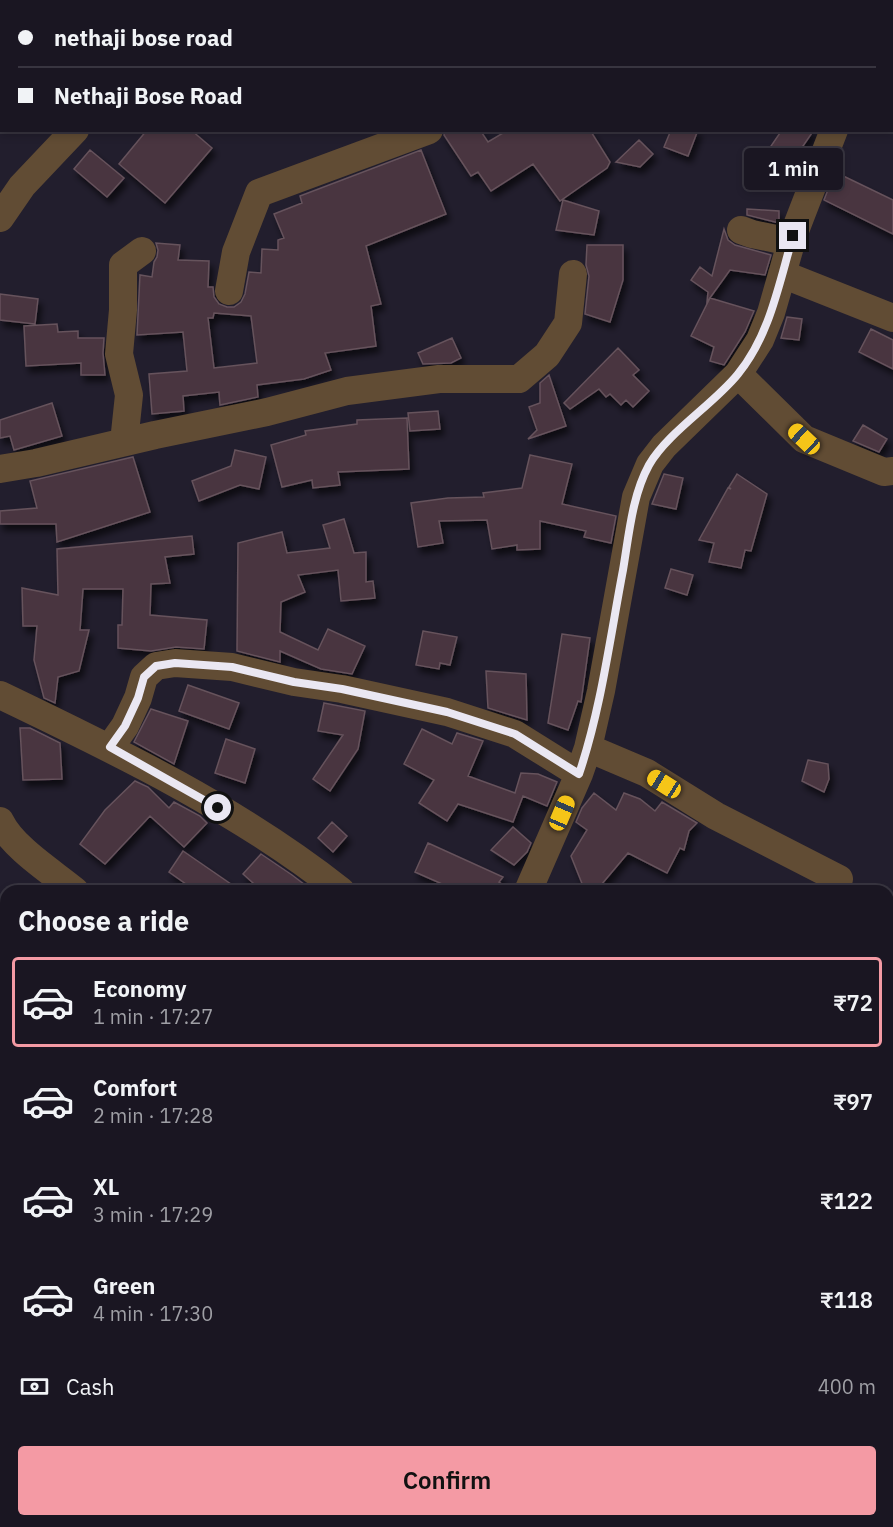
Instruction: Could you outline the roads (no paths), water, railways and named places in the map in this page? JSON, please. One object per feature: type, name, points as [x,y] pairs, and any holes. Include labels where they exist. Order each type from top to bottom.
[{"type":"street","points":[[0,218],[11,184],[73,132]]},
{"type":"street","points":[[229,291],[236,252],[259,193],[424,132]]},
{"type":"street","points":[[531,885],[579,774],[588,747],[601,691],[636,497],[650,464],[664,446],[738,374],[764,331],[791,242],[833,132]]},
{"type":"street","points":[[741,230],[791,242]]},
{"type":"street","points":[[124,442],[129,395],[119,354],[123,310],[123,265],[142,251]]},
{"type":"street","points":[[0,469],[267,412],[346,391],[439,379],[519,379],[547,355],[568,323],[573,274]]},
{"type":"street","points":[[782,274],[893,318]]},
{"type":"street","points":[[738,374],[804,439],[884,472],[893,471]]},
{"type":"street","points":[[110,747],[125,726],[138,698],[144,677],[156,666],[175,663],[232,667],[294,682],[342,689],[447,712],[515,734],[579,774]]},
{"type":"street","points":[[0,695],[110,747],[199,795],[298,857],[333,885]]},
{"type":"street","points":[[588,747],[647,773],[716,816],[839,879]]},
{"type":"street","points":[[0,821],[4,829],[25,850],[68,885]]}]
